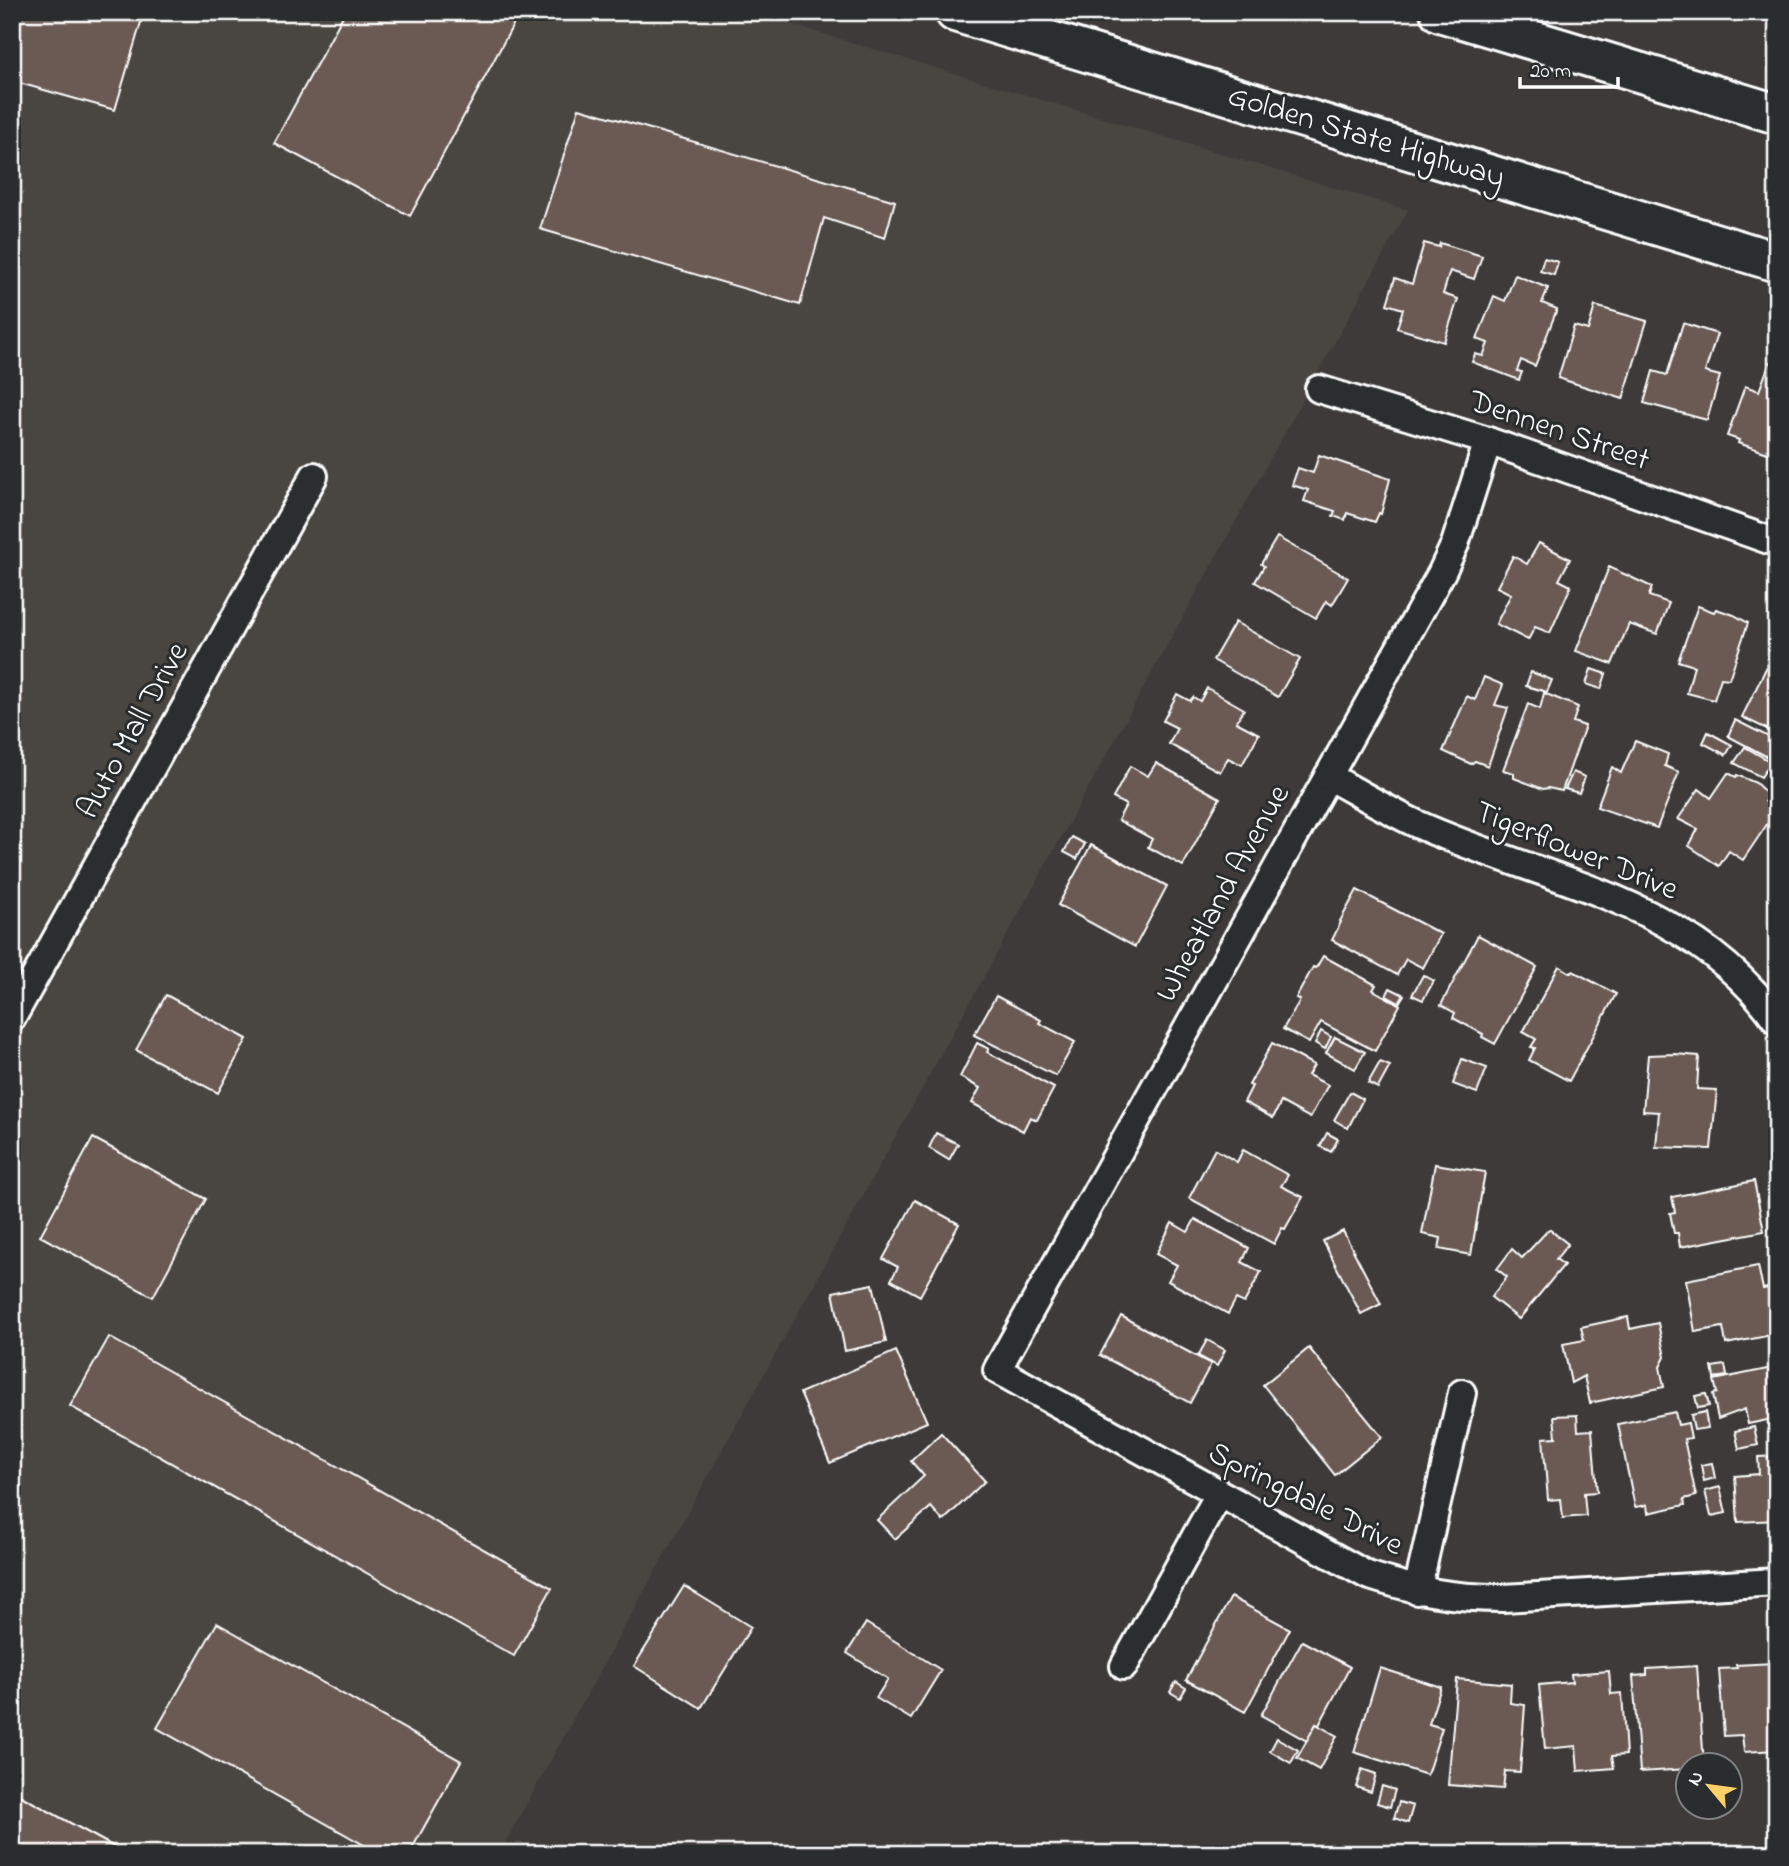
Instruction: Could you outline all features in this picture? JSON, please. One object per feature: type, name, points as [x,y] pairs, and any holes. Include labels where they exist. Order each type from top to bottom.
[{"type":"highway","name":"Golden State Highway","points":[[955,12],[1777,262]]},
{"type":"highway","points":[[1440,12],[1777,114]]},
{"type":"highway","points":[[1726,99],[1777,96]]},
{"type":"highway","points":[[1575,202],[1777,276]]},
{"type":"street","name":"Dennen Street","points":[[1319,389],[1488,441],[1777,543]]},
{"type":"street","name":"Wheatland Avenue","points":[[997,1370],[1455,544],[1488,441]]},
{"type":"street","name":"Auto Mall Drive","points":[[12,1018],[314,476]]},
{"type":"street","name":"Tigerflower Drive","points":[[1328,776],[1417,824],[1642,909],[1690,936],[1732,970],[1777,1021]]},
{"type":"street","name":"Springdale Drive","points":[[997,1370],[1367,1575],[1417,1591],[1466,1598],[1503,1598],[1777,1582]]},
{"type":"street","points":[[1417,1591],[1462,1393]]},
{"type":"street","points":[[1124,1666],[1219,1494]]},
{"type":"shaded area","points":[[12,12],[751,12],[1408,210],[499,1854],[12,1854]]},
{"type":"building","points":[[12,12],[144,12],[115,110],[12,81]]},
{"type":"building","points":[[345,12],[520,12],[410,216],[274,143]]},
{"type":"building","points":[[579,108],[895,201],[885,238],[824,218],[800,305],[540,229]]},
{"type":"building","points":[[1424,243],[1439,247],[1440,243],[1482,256],[1474,279],[1450,271],[1443,294],[1458,299],[1444,342],[1397,328],[1403,309],[1387,304],[1395,278],[1412,284]]},
{"type":"building","points":[[1544,258],[1558,262],[1554,275],[1540,271]]},
{"type":"building","points":[[1515,275],[1548,288],[1542,303],[1557,309],[1535,366],[1521,360],[1517,371],[1522,372],[1519,380],[1472,362],[1475,354],[1483,356],[1488,343],[1477,339],[1494,296],[1505,301]]},
{"type":"building","points":[[1595,306],[1647,321],[1623,399],[1558,378],[1574,326],[1588,330]]},
{"type":"building","points":[[1683,323],[1717,334],[1705,372],[1720,376],[1707,420],[1644,403],[1653,371],[1667,375]]},
{"type":"building","points":[[1770,362],[1777,364],[1777,456],[1738,443],[1739,440],[1727,436],[1745,386],[1759,391]]},
{"type":"building","points":[[1319,455],[1390,479],[1381,514],[1379,513],[1375,522],[1347,513],[1345,520],[1333,516],[1335,511],[1304,501],[1308,490],[1292,485],[1298,468],[1313,473]]},
{"type":"building","points":[[1277,537],[1348,578],[1332,605],[1326,601],[1316,618],[1255,582],[1264,566],[1261,564]]},
{"type":"building","points":[[1539,543],[1570,559],[1559,580],[1571,586],[1550,633],[1535,627],[1528,640],[1496,624],[1511,594],[1497,587],[1513,556],[1527,564]]},
{"type":"building","points":[[1609,567],[1652,587],[1649,596],[1669,603],[1657,634],[1629,624],[1612,664],[1576,651]]},
{"type":"building","points":[[1698,606],[1734,615],[1748,623],[1729,679],[1721,678],[1714,700],[1687,693],[1694,666],[1678,661]]},
{"type":"building","points":[[1235,622],[1300,659],[1278,697],[1213,660]]},
{"type":"building","points":[[1777,646],[1777,734],[1742,717]]},
{"type":"building","points":[[1591,669],[1606,674],[1601,689],[1586,684]]},
{"type":"building","points":[[1531,672],[1552,680],[1547,692],[1526,686]]},
{"type":"building","points":[[1484,677],[1503,685],[1495,705],[1508,708],[1488,766],[1475,761],[1471,764],[1443,751],[1467,696],[1475,700]]},
{"type":"building","points":[[1207,688],[1244,709],[1236,722],[1259,734],[1242,765],[1228,758],[1220,772],[1169,744],[1177,728],[1163,721],[1177,694],[1190,701],[1193,697],[1200,701]]},
{"type":"building","points":[[1544,693],[1578,707],[1573,722],[1585,726],[1562,791],[1543,789],[1514,778],[1514,773],[1503,770],[1528,704],[1540,709]]},
{"type":"building","points":[[1735,720],[1777,741],[1777,762],[1728,736]]},
{"type":"building","points":[[1708,732],[1732,745],[1726,755],[1703,743]]},
{"type":"building","points":[[1635,741],[1668,754],[1665,766],[1679,772],[1657,828],[1597,807],[1612,767],[1621,773]]},
{"type":"building","points":[[1745,747],[1771,762],[1761,777],[1734,763]]},
{"type":"building","points":[[1156,763],[1220,798],[1183,866],[1148,847],[1152,839],[1118,820],[1126,805],[1113,798],[1130,766],[1148,776]]},
{"type":"building","points":[[1573,772],[1585,777],[1579,793],[1565,789]]},
{"type":"building","points":[[1728,773],[1756,783],[1768,795],[1765,801],[1776,811],[1743,860],[1729,851],[1719,866],[1689,846],[1698,829],[1678,819],[1699,789],[1711,798]]},
{"type":"building","points":[[1072,837],[1085,844],[1077,859],[1064,852]]},
{"type":"building","points":[[1091,845],[1167,886],[1135,947],[1058,905]]},
{"type":"building","points":[[1357,890],[1441,934],[1423,968],[1406,959],[1397,975],[1332,940]]},
{"type":"building","points":[[1478,935],[1537,967],[1495,1044],[1482,1037],[1483,1034],[1453,1018],[1455,1013],[1441,1005]]},
{"type":"building","points":[[1323,956],[1376,985],[1373,990],[1400,1005],[1375,1051],[1321,1022],[1309,1043],[1283,1029],[1300,1000],[1296,998],[1313,967],[1316,968]]},
{"type":"building","points":[[1559,966],[1616,994],[1569,1081],[1529,1060],[1535,1048],[1531,1047],[1536,1039],[1523,1032]]},
{"type":"building","points":[[1423,975],[1434,981],[1423,1000],[1412,995]]},
{"type":"building","points":[[1390,988],[1404,995],[1399,1003],[1386,996]]},
{"type":"building","points":[[166,995],[247,1039],[218,1093],[136,1050]]},
{"type":"building","points":[[996,996],[1075,1042],[1056,1076],[974,1035]]},
{"type":"building","points":[[1321,1031],[1331,1037],[1325,1049],[1315,1043]]},
{"type":"building","points":[[1335,1037],[1365,1052],[1355,1069],[1326,1053]]},
{"type":"building","points":[[977,1043],[989,1049],[987,1052],[1054,1088],[1037,1120],[1030,1117],[1023,1131],[972,1103],[980,1088],[960,1077]]},
{"type":"building","points":[[1272,1043],[1314,1065],[1308,1075],[1328,1085],[1310,1118],[1281,1102],[1273,1118],[1244,1102],[1252,1086],[1249,1085]]},
{"type":"building","points":[[1648,1055],[1699,1056],[1697,1089],[1717,1090],[1711,1149],[1656,1147],[1659,1112],[1643,1111]]},
{"type":"building","points":[[1462,1059],[1487,1068],[1477,1093],[1453,1084]]},
{"type":"building","points":[[1380,1062],[1390,1066],[1378,1088],[1368,1083]]},
{"type":"building","points":[[1350,1092],[1363,1099],[1348,1128],[1334,1120]]},
{"type":"building","points":[[936,1133],[958,1144],[949,1160],[929,1148]]},
{"type":"building","points":[[1327,1133],[1338,1139],[1331,1152],[1320,1146]]},
{"type":"building","points":[[93,1138],[206,1199],[153,1297],[40,1236]]},
{"type":"building","points":[[1215,1149],[1237,1162],[1243,1150],[1288,1175],[1281,1186],[1303,1197],[1274,1244],[1189,1198]]},
{"type":"building","points":[[1435,1164],[1485,1172],[1471,1255],[1439,1249],[1441,1238],[1422,1234]]},
{"type":"building","points":[[1754,1181],[1764,1231],[1680,1247],[1670,1213],[1675,1212],[1672,1197]]},
{"type":"building","points":[[915,1200],[959,1224],[920,1296],[891,1280],[898,1267],[883,1259]]},
{"type":"building","points":[[1195,1219],[1249,1248],[1242,1262],[1261,1272],[1244,1303],[1236,1299],[1228,1314],[1168,1281],[1177,1265],[1156,1254],[1172,1223],[1188,1232]]},
{"type":"building","points":[[1549,1229],[1568,1244],[1556,1259],[1564,1265],[1519,1319],[1491,1297],[1507,1277],[1497,1269],[1512,1249],[1522,1258]]},
{"type":"building","points":[[1343,1231],[1381,1304],[1361,1314],[1323,1241]]},
{"type":"building","points":[[1758,1266],[1763,1289],[1768,1288],[1771,1293],[1777,1334],[1726,1344],[1723,1327],[1695,1332],[1686,1280]]},
{"type":"building","points":[[873,1284],[886,1342],[845,1351],[833,1292]]},
{"type":"building","points":[[1121,1316],[1211,1364],[1190,1403],[1100,1355]]},
{"type":"building","points":[[1628,1317],[1630,1329],[1658,1323],[1665,1357],[1660,1367],[1664,1387],[1590,1403],[1584,1376],[1571,1383],[1563,1344],[1584,1340],[1581,1327]]},
{"type":"building","points":[[109,1337],[552,1588],[514,1656],[70,1406]]},
{"type":"building","points":[[1207,1340],[1225,1350],[1217,1366],[1198,1356]]},
{"type":"building","points":[[1309,1348],[1382,1437],[1335,1475],[1263,1385]]},
{"type":"building","points":[[896,1351],[927,1422],[830,1463],[800,1393]]},
{"type":"building","points":[[1725,1365],[1727,1376],[1714,1378],[1712,1367]]},
{"type":"building","points":[[1777,1367],[1777,1418],[1748,1424],[1745,1409],[1718,1419],[1713,1394],[1717,1393],[1714,1380]]},
{"type":"building","points":[[1706,1394],[1709,1406],[1698,1408],[1695,1396]]},
{"type":"building","points":[[1675,1412],[1678,1425],[1688,1423],[1691,1438],[1684,1439],[1696,1496],[1684,1499],[1685,1505],[1648,1513],[1647,1505],[1635,1507],[1618,1424]]},
{"type":"building","points":[[1705,1412],[1708,1428],[1694,1430],[1691,1415]]},
{"type":"building","points":[[1577,1415],[1578,1431],[1592,1430],[1597,1492],[1584,1493],[1586,1516],[1563,1518],[1561,1499],[1548,1500],[1543,1438],[1556,1437],[1554,1416]]},
{"type":"building","points":[[1754,1427],[1758,1445],[1739,1449],[1735,1431]]},
{"type":"building","points":[[941,1433],[985,1481],[943,1521],[931,1507],[895,1539],[877,1520],[924,1476],[911,1461]]},
{"type":"building","points":[[1777,1456],[1777,1520],[1738,1522],[1735,1476],[1759,1474],[1758,1457]]},
{"type":"building","points":[[1712,1463],[1715,1478],[1704,1481],[1701,1465]]},
{"type":"building","points":[[1720,1487],[1726,1513],[1711,1516],[1705,1491]]},
{"type":"building","points":[[684,1586],[751,1627],[701,1708],[634,1666]]},
{"type":"building","points":[[1231,1597],[1290,1629],[1245,1712],[1186,1680]]},
{"type":"building","points":[[217,1623],[461,1761],[409,1854],[380,1854],[157,1728]]},
{"type":"building","points":[[866,1623],[941,1670],[911,1719],[876,1698],[888,1679],[847,1653]]},
{"type":"building","points":[[1302,1641],[1350,1667],[1319,1725],[1316,1724],[1307,1741],[1261,1715]]},
{"type":"building","points":[[1774,1663],[1774,1668],[1777,1668],[1777,1750],[1744,1752],[1742,1735],[1724,1736],[1719,1669],[1737,1668],[1736,1665]]},
{"type":"building","points":[[1697,1666],[1703,1750],[1674,1750],[1674,1770],[1640,1772],[1633,1676],[1647,1675],[1647,1669]]},
{"type":"building","points":[[1380,1668],[1441,1687],[1429,1724],[1442,1728],[1427,1775],[1354,1752]]},
{"type":"building","points":[[1609,1671],[1611,1694],[1622,1693],[1626,1755],[1612,1756],[1614,1768],[1578,1771],[1576,1746],[1545,1749],[1539,1685],[1572,1682],[1571,1674]]},
{"type":"building","points":[[1457,1679],[1511,1684],[1510,1703],[1525,1705],[1520,1772],[1505,1771],[1503,1789],[1448,1785]]},
{"type":"building","points":[[1176,1682],[1186,1688],[1180,1698],[1170,1692]]},
{"type":"building","points":[[1316,1724],[1337,1736],[1319,1770],[1297,1758]]},
{"type":"building","points":[[1277,1738],[1298,1750],[1291,1763],[1270,1751]]},
{"type":"building","points":[[1362,1769],[1376,1774],[1371,1792],[1356,1787]]},
{"type":"building","points":[[1382,1786],[1395,1790],[1390,1807],[1377,1803]]},
{"type":"building","points":[[12,1791],[127,1854],[12,1854]]},
{"type":"building","points":[[1399,1802],[1413,1806],[1408,1823],[1394,1818]]}]
